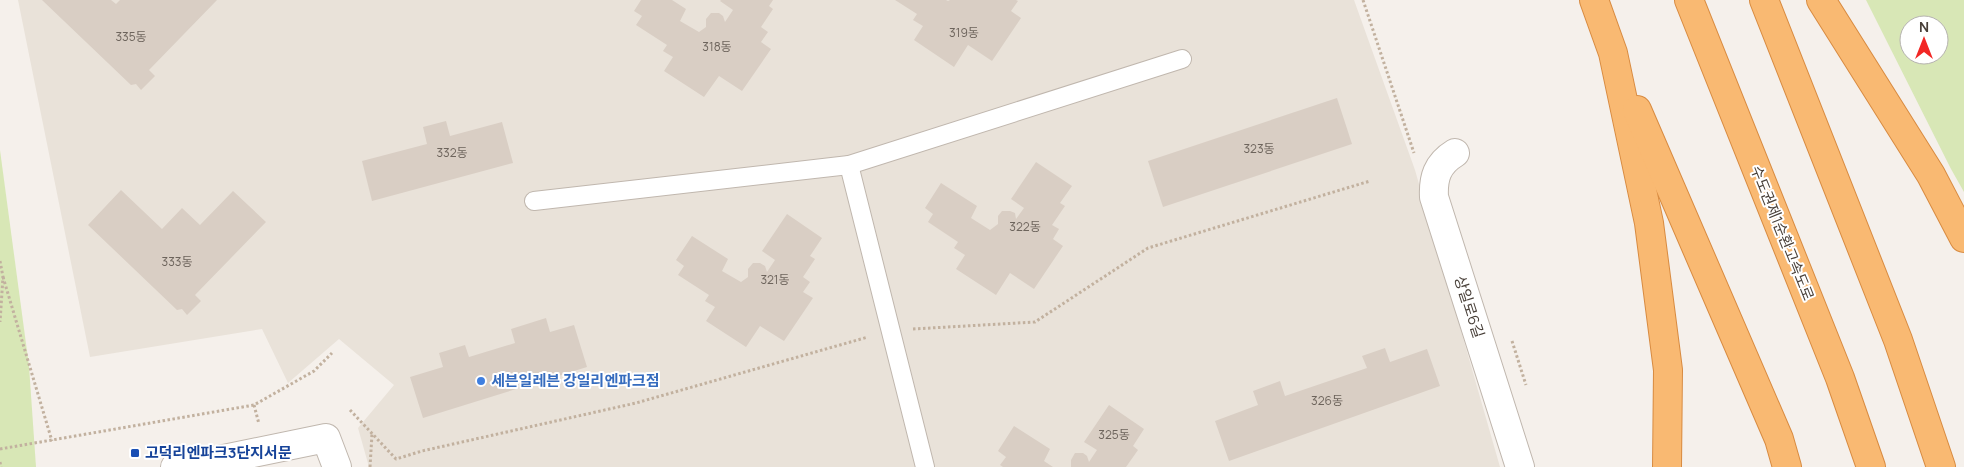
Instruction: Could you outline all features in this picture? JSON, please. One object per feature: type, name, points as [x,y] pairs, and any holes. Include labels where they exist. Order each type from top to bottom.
[{"type":"highway","points":[[1594,0],[1613,53],[1779,440],[1788,467]]},
{"type":"highway","name":"수도권제1순환고속도로","points":[[1689,0],[1840,378],[1871,467]]},
{"type":"highway","points":[[1764,0],[1898,340],[1941,467]]},
{"type":"highway","points":[[1821,0],[1931,175],[1964,238]]},
{"type":"highway","points":[[1613,53],[1649,223],[1667,360],[1667,467]]},
{"type":"street","name":"상일로6길","points":[[1446,162],[1434,183],[1436,203],[1520,467]]},
{"type":"street","points":[[175,467],[214,462],[326,438],[337,467]]},
{"type":"lane","points":[[534,201],[849,165],[1182,59]]},
{"type":"lane","points":[[849,165],[925,467]]},
{"type":"path","points":[[1363,0],[1415,157],[1422,163],[1446,162]]},
{"type":"path","points":[[350,410],[396,459],[422,451],[636,403],[890,330],[1036,322],[1148,248],[1370,181]]},
{"type":"path","points":[[0,261],[3,277],[52,441]]},
{"type":"path","points":[[0,322],[3,277]]},
{"type":"path","points":[[0,449],[254,405],[314,371],[332,353]]},
{"type":"path","points":[[370,467],[372,433]]},
{"type":"path","points":[[0,462],[1,467]]},
{"type":"shaded area","points":[[18,0],[1354,0],[1415,170],[1500,467],[369,467],[358,428],[394,385],[339,339],[288,383],[262,329],[90,357]]},
{"type":"green space","points":[[1866,0],[1964,0],[1964,192],[1951,169]]},
{"type":"green space","points":[[0,150],[29,366],[36,467],[0,467]]},
{"type":"building","points":[[42,0],[111,0],[116,4],[120,0],[217,0],[149,70],[155,76],[141,90],[136,84],[131,85]]},
{"type":"building","points":[[641,0],[672,0],[686,9],[680,21],[699,32],[706,27],[706,19],[711,13],[719,13],[723,16],[725,22],[733,10],[721,0],[773,0],[769,6],[773,9],[761,27],[768,32],[761,42],[771,49],[742,91],[719,76],[704,97],[664,71],[673,57],[663,51],[667,45],[636,25],[642,16],[634,11]]},
{"type":"building","points":[[895,0],[1016,0],[1018,1],[1011,11],[1021,18],[992,61],[968,45],[954,67],[914,40],[923,26],[913,20],[917,14]]},
{"type":"building","points":[[1337,98],[1352,144],[1163,207],[1148,161]]},
{"type":"building","points":[[446,121],[450,136],[502,122],[513,163],[372,201],[362,161],[427,144],[423,127]]},
{"type":"building","points":[[1036,162],[1072,186],[1060,203],[1065,206],[1052,225],[1059,229],[1053,239],[1063,246],[1034,289],[1010,273],[996,295],[956,269],[965,255],[954,248],[958,242],[928,222],[933,214],[925,208],[941,183],[977,206],[971,218],[990,230],[998,224],[998,216],[1002,211],[1015,213],[1016,219],[1024,208],[1011,199]]},
{"type":"building","points":[[121,190],[162,229],[182,208],[200,225],[233,191],[266,222],[195,295],[201,301],[187,315],[182,309],[177,310],[88,225]]},
{"type":"building","points":[[787,214],[822,238],[810,256],[815,259],[803,277],[810,282],[803,292],[813,298],[784,341],[760,326],[746,347],[706,321],[715,307],[705,301],[709,295],[678,275],[684,266],[676,260],[692,236],[728,259],[722,271],[741,282],[748,277],[748,269],[753,263],[760,263],[765,266],[767,272],[775,260],[762,251]]},
{"type":"building","points":[[546,318],[550,332],[574,325],[587,367],[423,418],[410,377],[443,367],[439,353],[465,345],[469,357],[515,343],[511,329]]},
{"type":"building","points":[[1385,348],[1390,362],[1427,349],[1440,386],[1229,461],[1215,421],[1258,405],[1253,391],[1280,381],[1285,396],[1367,368],[1362,356]]},
{"type":"building","points":[[1109,405],[1144,429],[1133,446],[1138,450],[1126,467],[1071,467],[1071,460],[1075,453],[1083,453],[1087,456],[1089,462],[1097,450],[1084,442]]},
{"type":"building","points":[[1014,426],[1050,449],[1044,461],[1053,467],[1003,467],[1000,465],[1006,457],[998,451]]},
{"type":"place","name":"세븐일레븐 강일리엔파크점","points":[[481,381]]},
{"type":"place","name":"고덕리엔파크3단지서문","points":[[135,453]]}]
